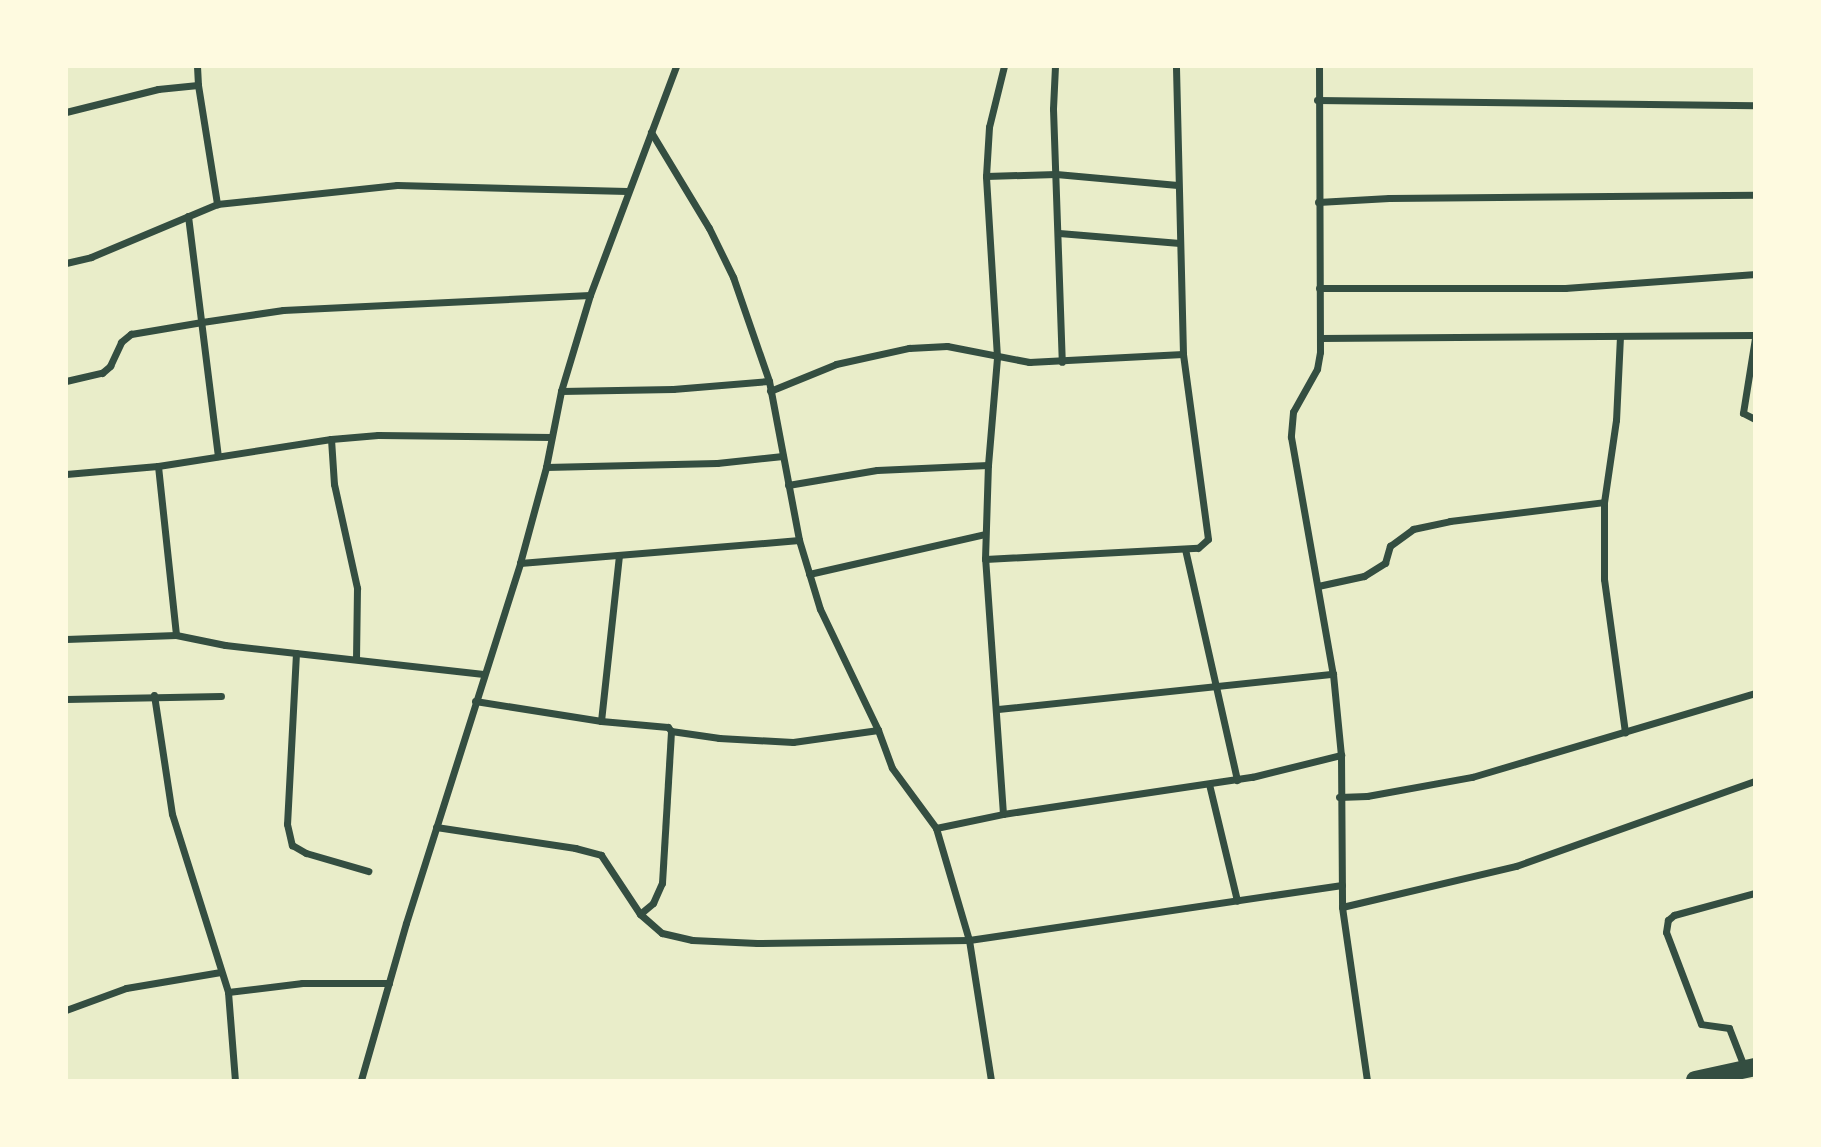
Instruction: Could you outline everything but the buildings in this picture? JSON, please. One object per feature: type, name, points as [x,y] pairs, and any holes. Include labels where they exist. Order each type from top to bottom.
[{"type":"main road","points":[[1695,1080],[1750,1068]]},
{"type":"street","points":[[197,66],[217,204]]},
{"type":"street","points":[[361,1080],[436,827],[520,562],[545,467],[561,391],[590,295],[676,66]]},
{"type":"street","points":[[1003,814],[985,534],[997,357],[986,176],[989,127],[1004,66]]},
{"type":"street","points":[[1055,66],[1053,109],[1062,362]]},
{"type":"street","points":[[985,559],[1185,550],[1198,548],[1208,539],[1182,354],[1176,66]]},
{"type":"street","points":[[1319,66],[1317,100],[1320,338],[1317,369],[1291,422],[1333,674],[1341,755],[1339,797],[1342,907],[1367,1080]]},
{"type":"street","points":[[66,111],[158,89],[198,85]]},
{"type":"street","points":[[1317,100],[1755,105]]},
{"type":"street","points":[[651,132],[709,228],[733,277],[769,382],[799,540],[820,609],[878,730],[891,768],[936,828],[969,940],[991,1080]]},
{"type":"street","points":[[986,176],[1056,174],[1178,185]]},
{"type":"street","points":[[66,263],[92,257],[217,204],[397,185],[627,191]]},
{"type":"street","points":[[1318,202],[1389,198],[1755,195]]},
{"type":"street","points":[[188,216],[218,456]]},
{"type":"street","points":[[1059,233],[1180,243]]},
{"type":"street","points":[[1319,288],[1565,288],[1755,274]]},
{"type":"street","points":[[66,381],[103,373],[110,366],[121,342],[131,334],[202,322],[282,310],[590,295]]},
{"type":"street","points":[[1620,336],[1616,420],[1604,502],[1604,579],[1625,733]]},
{"type":"street","points":[[1320,338],[1755,336],[1743,413],[1755,419]]},
{"type":"street","points":[[770,391],[836,364],[909,348],[947,346],[997,357],[1062,362],[1182,354]]},
{"type":"street","points":[[561,391],[673,389],[769,382]]},
{"type":"street","points":[[66,474],[158,466],[331,439],[378,435],[551,437]]},
{"type":"street","points":[[331,439],[334,484],[357,588],[356,659]]},
{"type":"street","points":[[545,467],[717,463],[783,456]]},
{"type":"street","points":[[788,485],[877,470],[988,465]]},
{"type":"street","points":[[158,466],[176,635]]},
{"type":"street","points":[[1318,586],[1364,576],[1385,563],[1390,546],[1413,529],[1450,521],[1604,502]]},
{"type":"street","points":[[809,575],[985,534]]},
{"type":"street","points":[[520,562],[799,540]]},
{"type":"street","points":[[1185,550],[1237,780]]},
{"type":"street","points":[[601,721],[619,556]]},
{"type":"street","points":[[66,639],[176,635],[225,645],[483,674]]},
{"type":"street","points":[[296,653],[287,824],[292,845],[306,853],[368,871]]},
{"type":"street","points":[[998,709],[1333,674]]},
{"type":"street","points":[[1339,797],[1367,796],[1472,777],[1755,693]]},
{"type":"street","points":[[154,695],[172,814],[228,992],[235,1080]]},
{"type":"street","points":[[66,699],[154,695],[221,696]]},
{"type":"street","points":[[475,701],[601,721],[667,727],[671,731],[719,738],[793,741],[878,730]]},
{"type":"street","points":[[640,914],[653,903],[662,883],[671,731]]},
{"type":"street","points":[[936,828],[1003,814],[1237,780],[1341,755]]},
{"type":"street","points":[[1342,907],[1517,866],[1755,781]]},
{"type":"street","points":[[1209,784],[1237,901]]},
{"type":"street","points":[[436,827],[575,848],[601,855],[640,914],[662,933],[692,940],[757,943],[969,940],[1342,885]]},
{"type":"street","points":[[1750,1068],[1729,1028],[1701,1024],[1666,932],[1668,920],[1674,915],[1755,893]]},
{"type":"street","points":[[66,1010],[126,988],[220,972]]},
{"type":"street","points":[[228,992],[302,983],[389,983]]}]
